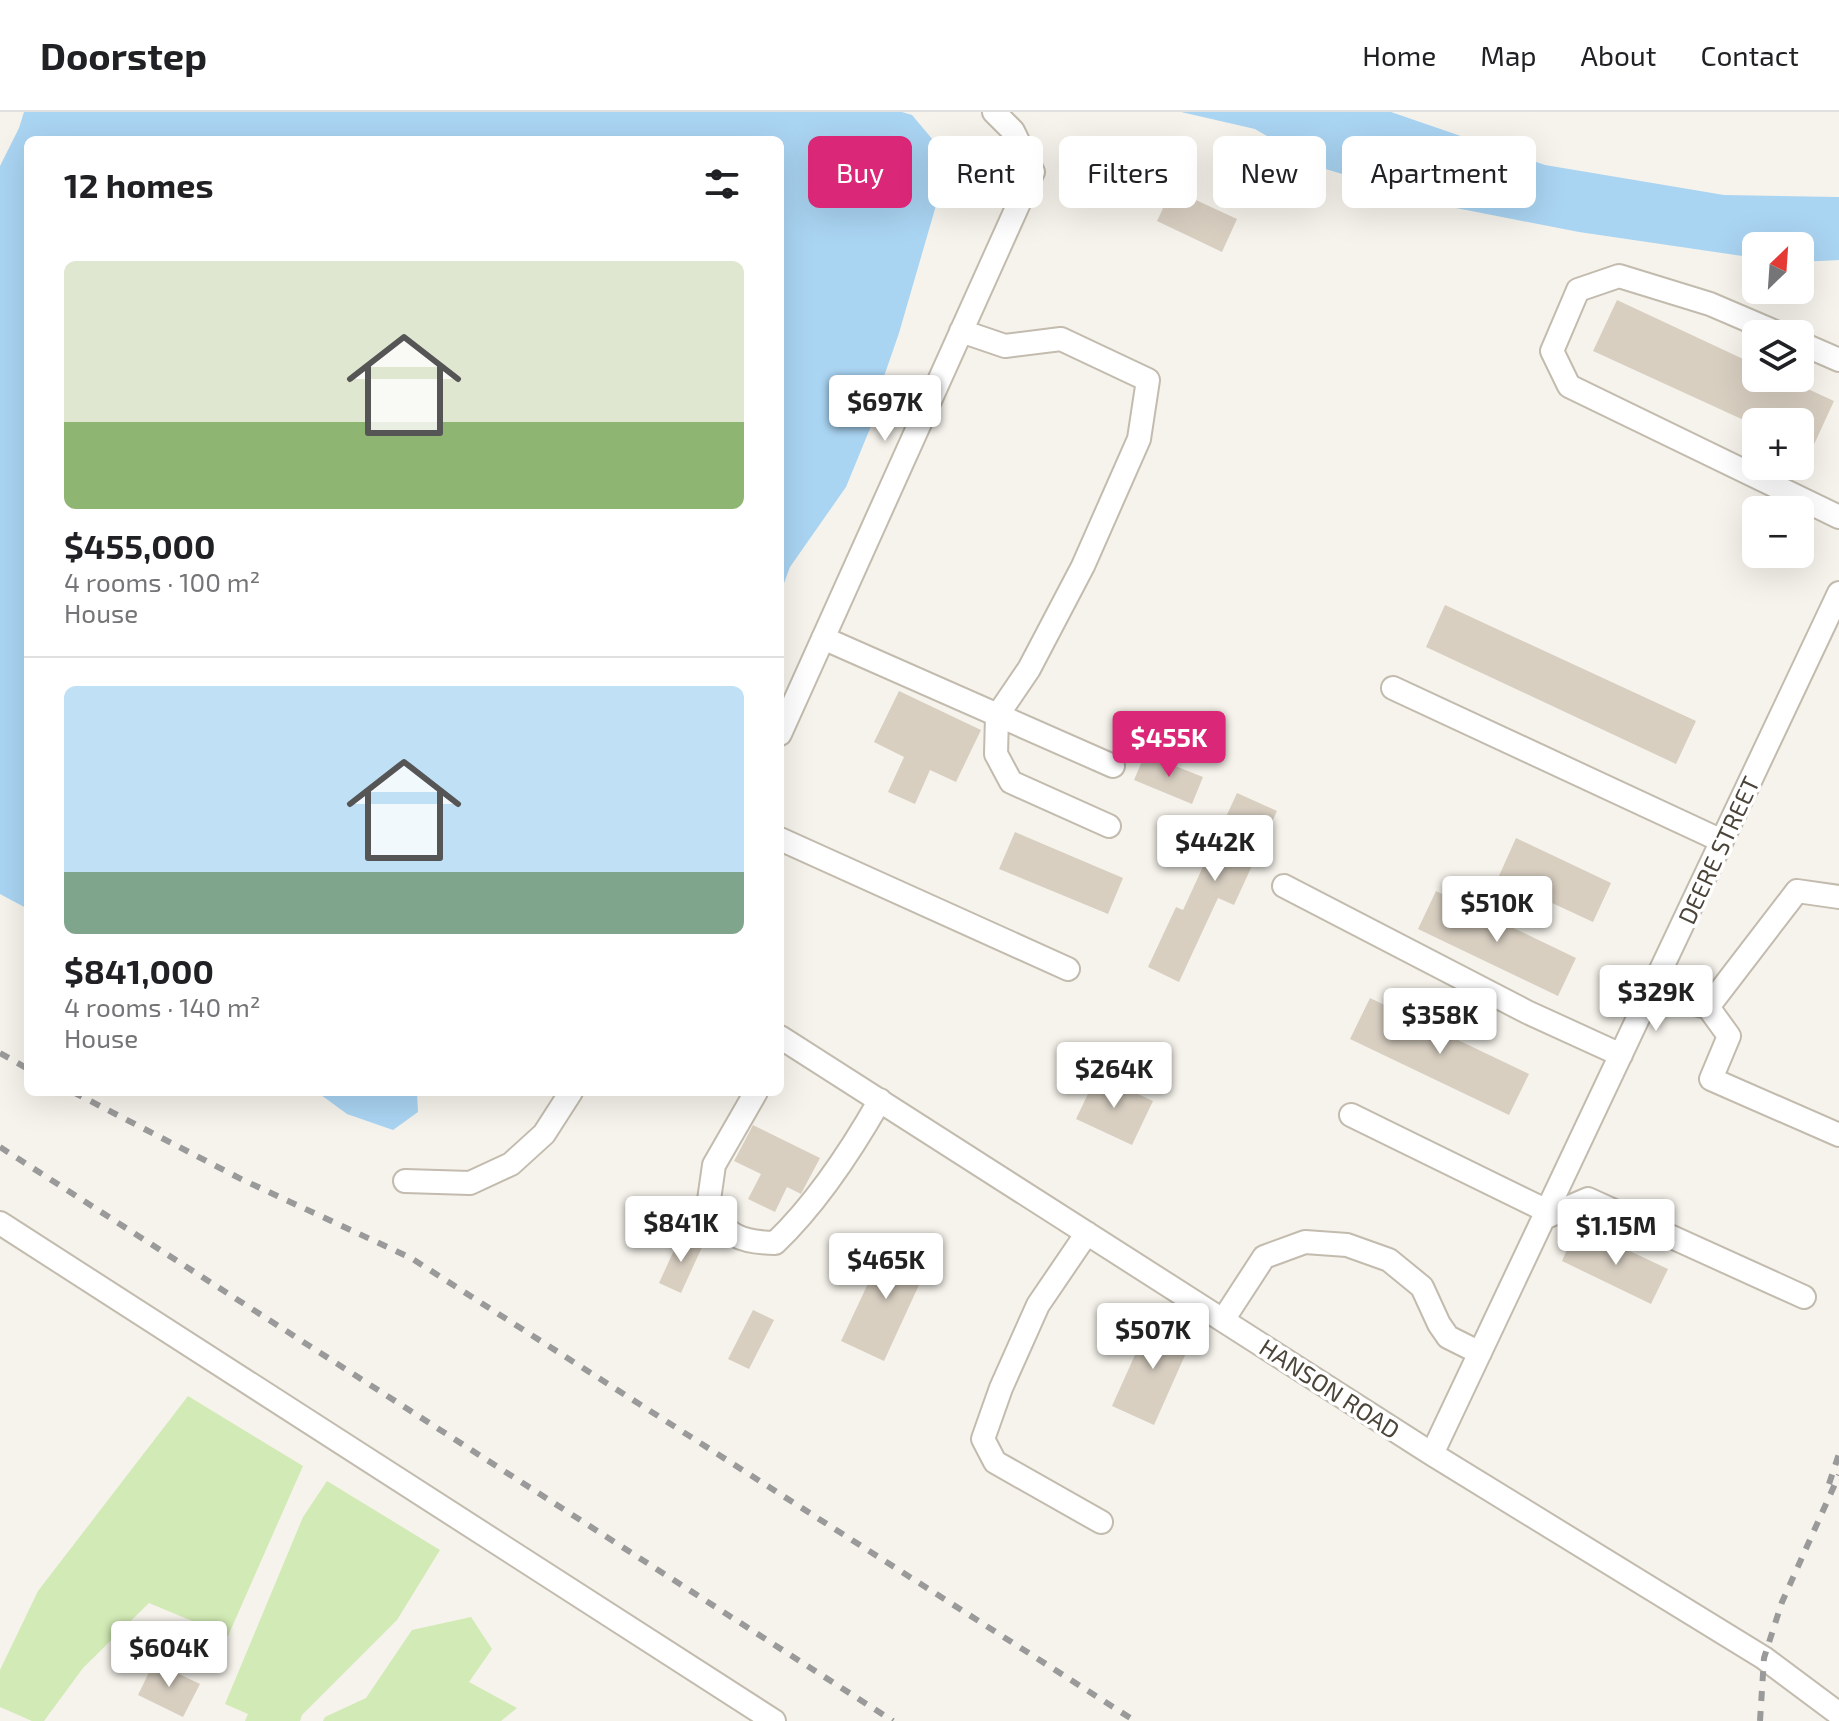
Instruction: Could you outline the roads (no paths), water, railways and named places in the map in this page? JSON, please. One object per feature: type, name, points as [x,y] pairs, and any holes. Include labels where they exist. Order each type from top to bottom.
[{"type":"street","points":[[784,725],[1033,172],[1013,131],[994,112]]},
{"type":"street","points":[[1747,320],[1710,304],[1619,276],[1578,290],[1552,351],[1569,386],[1839,517]]},
{"type":"street","points":[[961,331],[1005,346],[1061,339],[1148,380],[1139,439],[1083,566],[1029,669],[997,716],[996,754],[1011,782],[1109,826]]},
{"type":"street","points":[[1814,349],[1839,360]]},
{"type":"street","name":"DEERE STREET","points":[[1432,1454],[1839,593]]},
{"type":"street","points":[[823,638],[1113,766]]},
{"type":"street","points":[[1393,688],[1722,841]]},
{"type":"street","points":[[784,841],[1068,969]]},
{"type":"street","points":[[1284,886],[1527,1012],[1621,1055]]},
{"type":"street","points":[[1708,1007],[1797,891],[1837,891]]},
{"type":"street","points":[[1649,994],[1708,1007],[1729,1036],[1711,1079],[1839,1135]]},
{"type":"street","name":"HANSON ROAD","points":[[784,1047],[880,1100],[1432,1454],[1764,1658],[1839,1714]]},
{"type":"street","points":[[405,1181],[470,1183],[511,1164],[544,1134],[568,1096]]},
{"type":"street","points":[[754,1096],[714,1165],[708,1207],[725,1230],[751,1242],[775,1243],[815,1201],[880,1100]]},
{"type":"street","points":[[1351,1115],[1545,1214],[1588,1199],[1804,1297]]},
{"type":"street","points":[[0,1223],[774,1721]]},
{"type":"street","points":[[1087,1233],[1038,1305],[1001,1388],[983,1439],[995,1462],[1101,1522]]},
{"type":"street","points":[[1223,1320],[1264,1257],[1305,1242],[1347,1245],[1389,1260],[1422,1287],[1448,1337],[1480,1353]]},
{"type":"water","points":[[24,112],[902,112],[912,115],[930,136],[928,208],[935,208],[871,426],[846,487],[790,567],[784,583],[784,136],[24,136],[24,907],[0,894],[0,166]]},
{"type":"water","points":[[1181,112],[1391,112],[1461,136],[1342,136],[1342,174],[1326,169],[1326,136],[1267,136],[1255,129]]},
{"type":"water","points":[[1536,162],[1724,195],[1839,197],[1839,260],[1814,261],[1814,232],[1742,232],[1742,256],[1579,232],[1456,208],[1536,208]]},
{"type":"water","points":[[322,1096],[417,1096],[418,1112],[393,1130],[347,1114]]},
{"type":"railway","points":[[0,1053],[24,1067]]},
{"type":"railway","points":[[81,1096],[243,1180],[411,1258],[1135,1721]]},
{"type":"railway","points":[[0,1147],[893,1721]]},
{"type":"railway","points":[[1829,1484],[1839,1454]]},
{"type":"railway","points":[[1760,1721],[1764,1658],[1782,1602],[1839,1475]]}]
